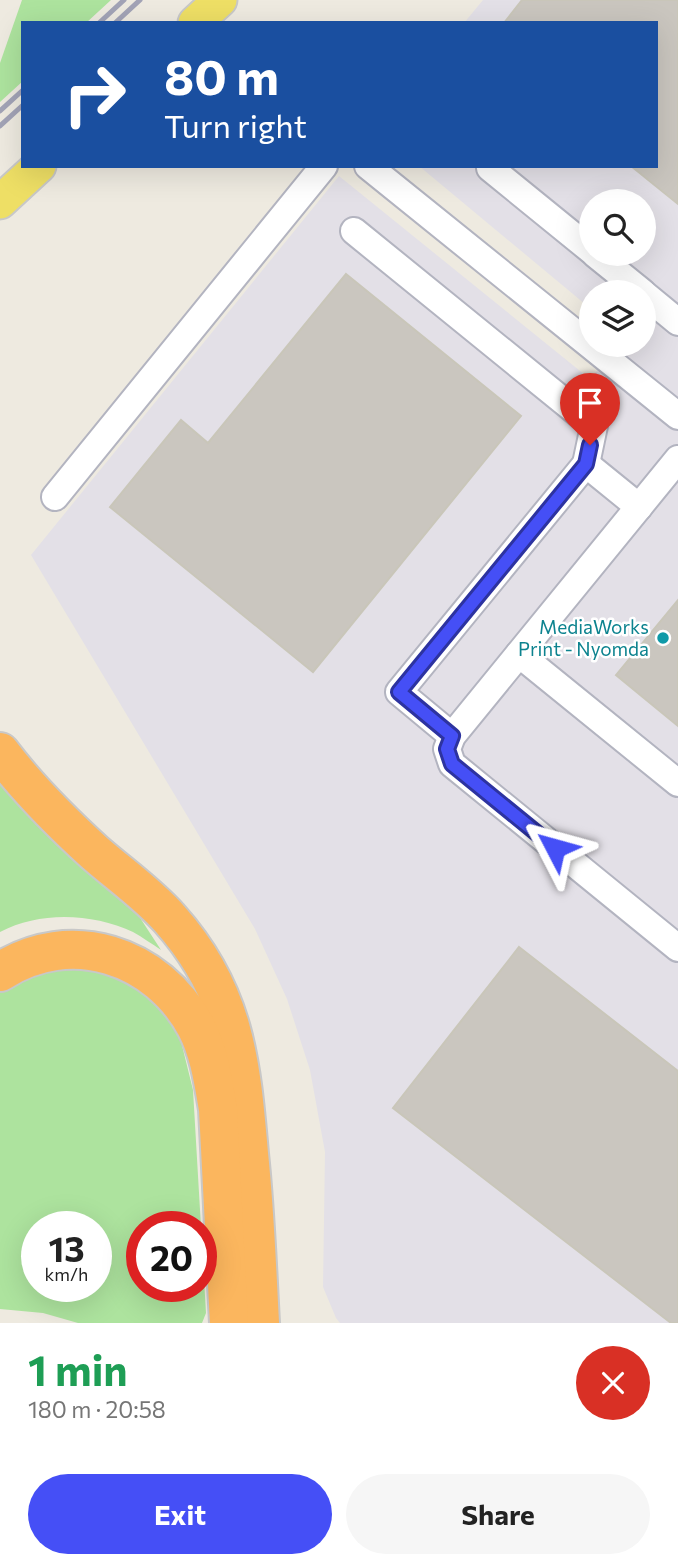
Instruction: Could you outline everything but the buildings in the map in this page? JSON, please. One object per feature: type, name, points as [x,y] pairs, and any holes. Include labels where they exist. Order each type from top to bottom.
[{"type":"highway","points":[[0,752],[47,808],[168,916],[215,984],[230,1023],[242,1072],[254,1204],[236,1321]]},
{"type":"highway","points":[[0,972],[32,957],[58,951],[99,953],[133,963],[147,971],[164,985],[187,1012],[204,1044],[218,1109],[236,1321]]},
{"type":"main road","points":[[197,21],[220,0]]},
{"type":"main road","points":[[0,202],[37,168]]},
{"type":"lane","points":[[55,497],[322,168]]},
{"type":"lane","points":[[370,168],[678,416]]},
{"type":"lane","points":[[490,168],[579,241]]},
{"type":"lane","points":[[354,231],[594,426],[586,464],[399,692],[452,736]]},
{"type":"lane","points":[[610,266],[627,280]]},
{"type":"lane","points":[[656,304],[678,322]]},
{"type":"lane","points":[[678,459],[452,736],[447,749],[452,764],[678,948]]},
{"type":"lane","points":[[586,464],[639,507]]},
{"type":"lane","points":[[519,654],[678,783]]},
{"type":"shaded area","points":[[483,0],[678,0],[678,1323],[340,1323],[323,1287],[325,1152],[310,1070],[287,999],[255,929],[31,555],[339,176],[590,379],[609,357],[656,357],[656,280],[579,280],[579,299],[421,168],[658,168],[658,21],[466,21]]},
{"type":"green space","points":[[22,0],[111,0],[88,21],[21,21],[21,83],[0,102],[0,63]]},
{"type":"green space","points":[[0,783],[133,907],[161,950],[133,932],[83,918],[32,920],[0,932]]},
{"type":"green space","points":[[60,965],[109,970],[150,993],[178,1029],[193,1090],[200,1211],[126,1211],[126,1302],[205,1302],[206,1313],[202,1323],[78,1323],[43,1313],[0,1309],[0,985]]},
{"type":"railway","points":[[101,21],[124,0]]},
{"type":"railway","points":[[117,21],[140,0]]},
{"type":"railway","points":[[0,111],[21,92]]},
{"type":"railway","points":[[0,126],[21,107]]},
{"type":"place","name":"MediaWorks Print - Nyomda","points":[[663,638]]},
{"type":"route","points":[[555,848],[452,764],[447,749],[452,736],[399,692],[586,464],[590,445]]}]
